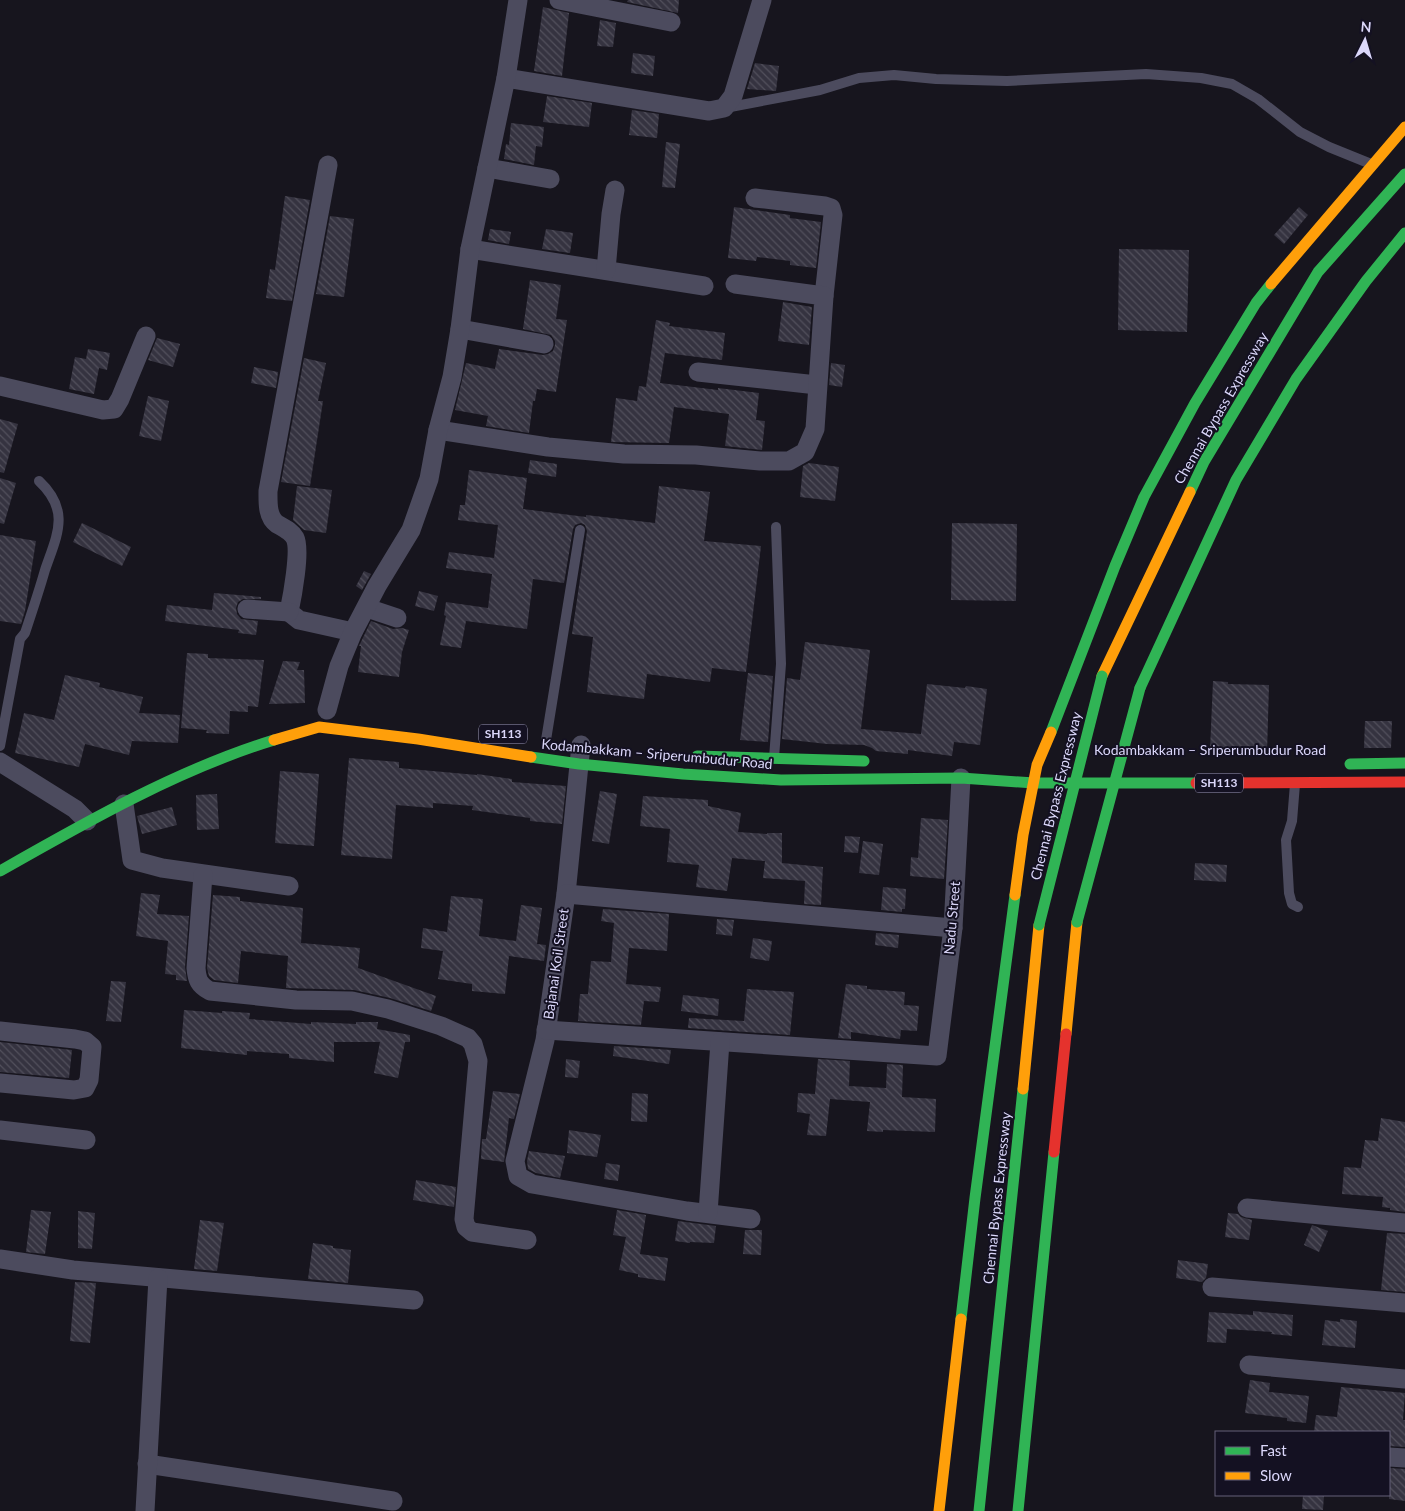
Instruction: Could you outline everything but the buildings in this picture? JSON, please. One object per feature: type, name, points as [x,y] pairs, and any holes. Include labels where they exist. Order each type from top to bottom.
[{"type":"main road","points":[[940,1511],[975,1198],[1023,836],[1037,765],[1058,717],[1115,566],[1144,497],[1195,402],[1256,304],[1309,238],[1405,127]]},
{"type":"main road","name":"Chennai Bypass Expressway","points":[[979,1511],[1016,1167],[1039,925],[1102,676],[1204,462],[1318,272],[1405,174]]},
{"type":"main road","points":[[1018,1511],[1077,922],[1140,688],[1236,480],[1296,379],[1366,281],[1405,233]]},
{"type":"main road","name":"Kodambakkam – Sriperumbudur Road","points":[[0,871],[78,812],[124,804],[242,750],[319,727],[418,739],[579,764],[683,774],[781,780],[961,778],[1034,783],[1405,782]]},
{"type":"main road","name":"Kodambakkam – Sriperumbudur Road","points":[[683,756],[774,760],[872,761]]},
{"type":"main road","name":"Kodambakkam – Sriperumbudur Road","points":[[1337,765],[1405,763]]},
{"type":"main road","name":"Kodambakkam – Sriperumbudur Road","points":[[1067,765],[1086,765]]},
{"type":"main road","name":"Kodambakkam – Sriperumbudur Road","points":[[1106,765],[1136,766]]},
{"type":"street","points":[[326,711],[339,666],[353,632],[377,586],[411,530],[429,479],[438,430],[452,377],[470,249],[506,78],[518,0]]},
{"type":"street","points":[[559,0],[671,22]]},
{"type":"street","points":[[506,78],[709,111],[724,108],[734,96],[762,0]]},
{"type":"street","points":[[289,612],[298,552],[296,540],[287,528],[275,522],[269,510],[268,491],[328,165]]},
{"type":"street","points":[[487,168],[550,179]]},
{"type":"street","points":[[606,270],[615,190]]},
{"type":"street","points":[[438,430],[548,447],[624,454],[696,455],[760,461],[789,461],[805,452],[815,430],[824,296],[832,215],[831,208],[755,198]]},
{"type":"street","points":[[470,249],[704,286]]},
{"type":"street","points":[[735,284],[824,296]]},
{"type":"street","points":[[460,329],[544,344]]},
{"type":"street","points":[[0,386],[103,410],[114,409],[146,336]]},
{"type":"street","points":[[698,372],[817,385]]},
{"type":"street","points":[[367,608],[397,618]]},
{"type":"street","points":[[247,609],[289,612],[299,620],[353,632]]},
{"type":"street","name":"Bajanai Koil Street","points":[[581,745],[566,894],[546,1030],[537,1076],[515,1161],[518,1176],[532,1184],[708,1213]]},
{"type":"street","points":[[0,762],[78,812]]},
{"type":"street","name":"Nadu Street","points":[[720,1042],[937,1056],[953,928],[961,778]]},
{"type":"street","points":[[124,804],[132,860],[162,868],[203,875],[289,886]]},
{"type":"street","points":[[203,875],[196,968],[196,976],[200,985],[210,991],[296,1000],[352,1001],[388,1009],[441,1026],[468,1038],[473,1044],[478,1061],[464,1219],[466,1227],[472,1232],[527,1240]]},
{"type":"street","points":[[566,894],[953,928]]},
{"type":"street","points":[[546,1030],[720,1042],[708,1213],[751,1219]]},
{"type":"street","points":[[0,1031],[75,1039],[85,1041],[92,1047],[89,1080],[85,1088],[74,1090],[0,1083]]},
{"type":"street","points":[[0,1130],[86,1140]]},
{"type":"street","points":[[1247,1208],[1405,1223]]},
{"type":"street","points":[[0,1260],[73,1270],[414,1300]]},
{"type":"street","points":[[145,1511],[158,1278]]},
{"type":"street","points":[[1212,1287],[1405,1303]]},
{"type":"street","points":[[1249,1365],[1405,1379]]},
{"type":"street","points":[[1390,1457],[1405,1458]]},
{"type":"street","points":[[147,1464],[393,1501]]},
{"type":"lane","points":[[724,108],[820,90],[859,78],[894,75],[936,79],[1007,81],[1146,74],[1201,78],[1232,84],[1258,99],[1300,132],[1373,165]]},
{"type":"lane","points":[[0,746],[20,638],[25,633],[46,566],[52,554],[59,524],[56,504],[39,481]]},
{"type":"lane","points":[[774,760],[781,664],[776,527]]},
{"type":"lane","points":[[545,740],[580,530]]},
{"type":"lane","points":[[1295,783],[1292,821],[1286,840],[1289,893],[1292,904],[1298,908]]},
{"type":"traffic: fast","points":[[1190,492],[1204,462],[1318,272],[1405,174]]},
{"type":"traffic: fast","points":[[1140,688],[1236,480],[1296,379],[1366,281],[1405,233]]},
{"type":"traffic: fast","points":[[1051,732],[1115,566],[1144,497],[1195,403],[1256,303],[1271,284]]},
{"type":"traffic: fast","points":[[1039,925],[1102,676]]},
{"type":"traffic: fast","points":[[1077,922],[1140,688]]},
{"type":"traffic: fast","points":[[0,871],[99,816],[168,781],[238,752],[274,740]]},
{"type":"traffic: fast","points":[[697,756],[864,761]]},
{"type":"traffic: fast","points":[[531,757],[579,764],[683,774],[781,780],[961,778],[1034,783],[1196,783]]},
{"type":"traffic: fast","points":[[1350,764],[1405,763]]},
{"type":"traffic: fast","points":[[961,1319],[1015,895]]},
{"type":"traffic: fast","points":[[979,1511],[1023,1089]]},
{"type":"traffic: fast","points":[[1018,1511],[1054,1152]]},
{"type":"traffic: slow","points":[[1271,284],[1405,127]]},
{"type":"traffic: slow","points":[[1102,676],[1190,492]]},
{"type":"traffic: slow","points":[[274,740],[319,727],[418,739],[531,757]]},
{"type":"traffic: slow","points":[[1015,895],[1023,835],[1037,765],[1051,732]]},
{"type":"traffic: slow","points":[[1066,1034],[1077,922]]},
{"type":"traffic: slow","points":[[1023,1089],[1039,925]]},
{"type":"traffic: slow","points":[[939,1511],[961,1319]]},
{"type":"traffic: jam","points":[[1196,783],[1405,782]]},
{"type":"traffic: jam","points":[[1054,1152],[1066,1034]]}]
